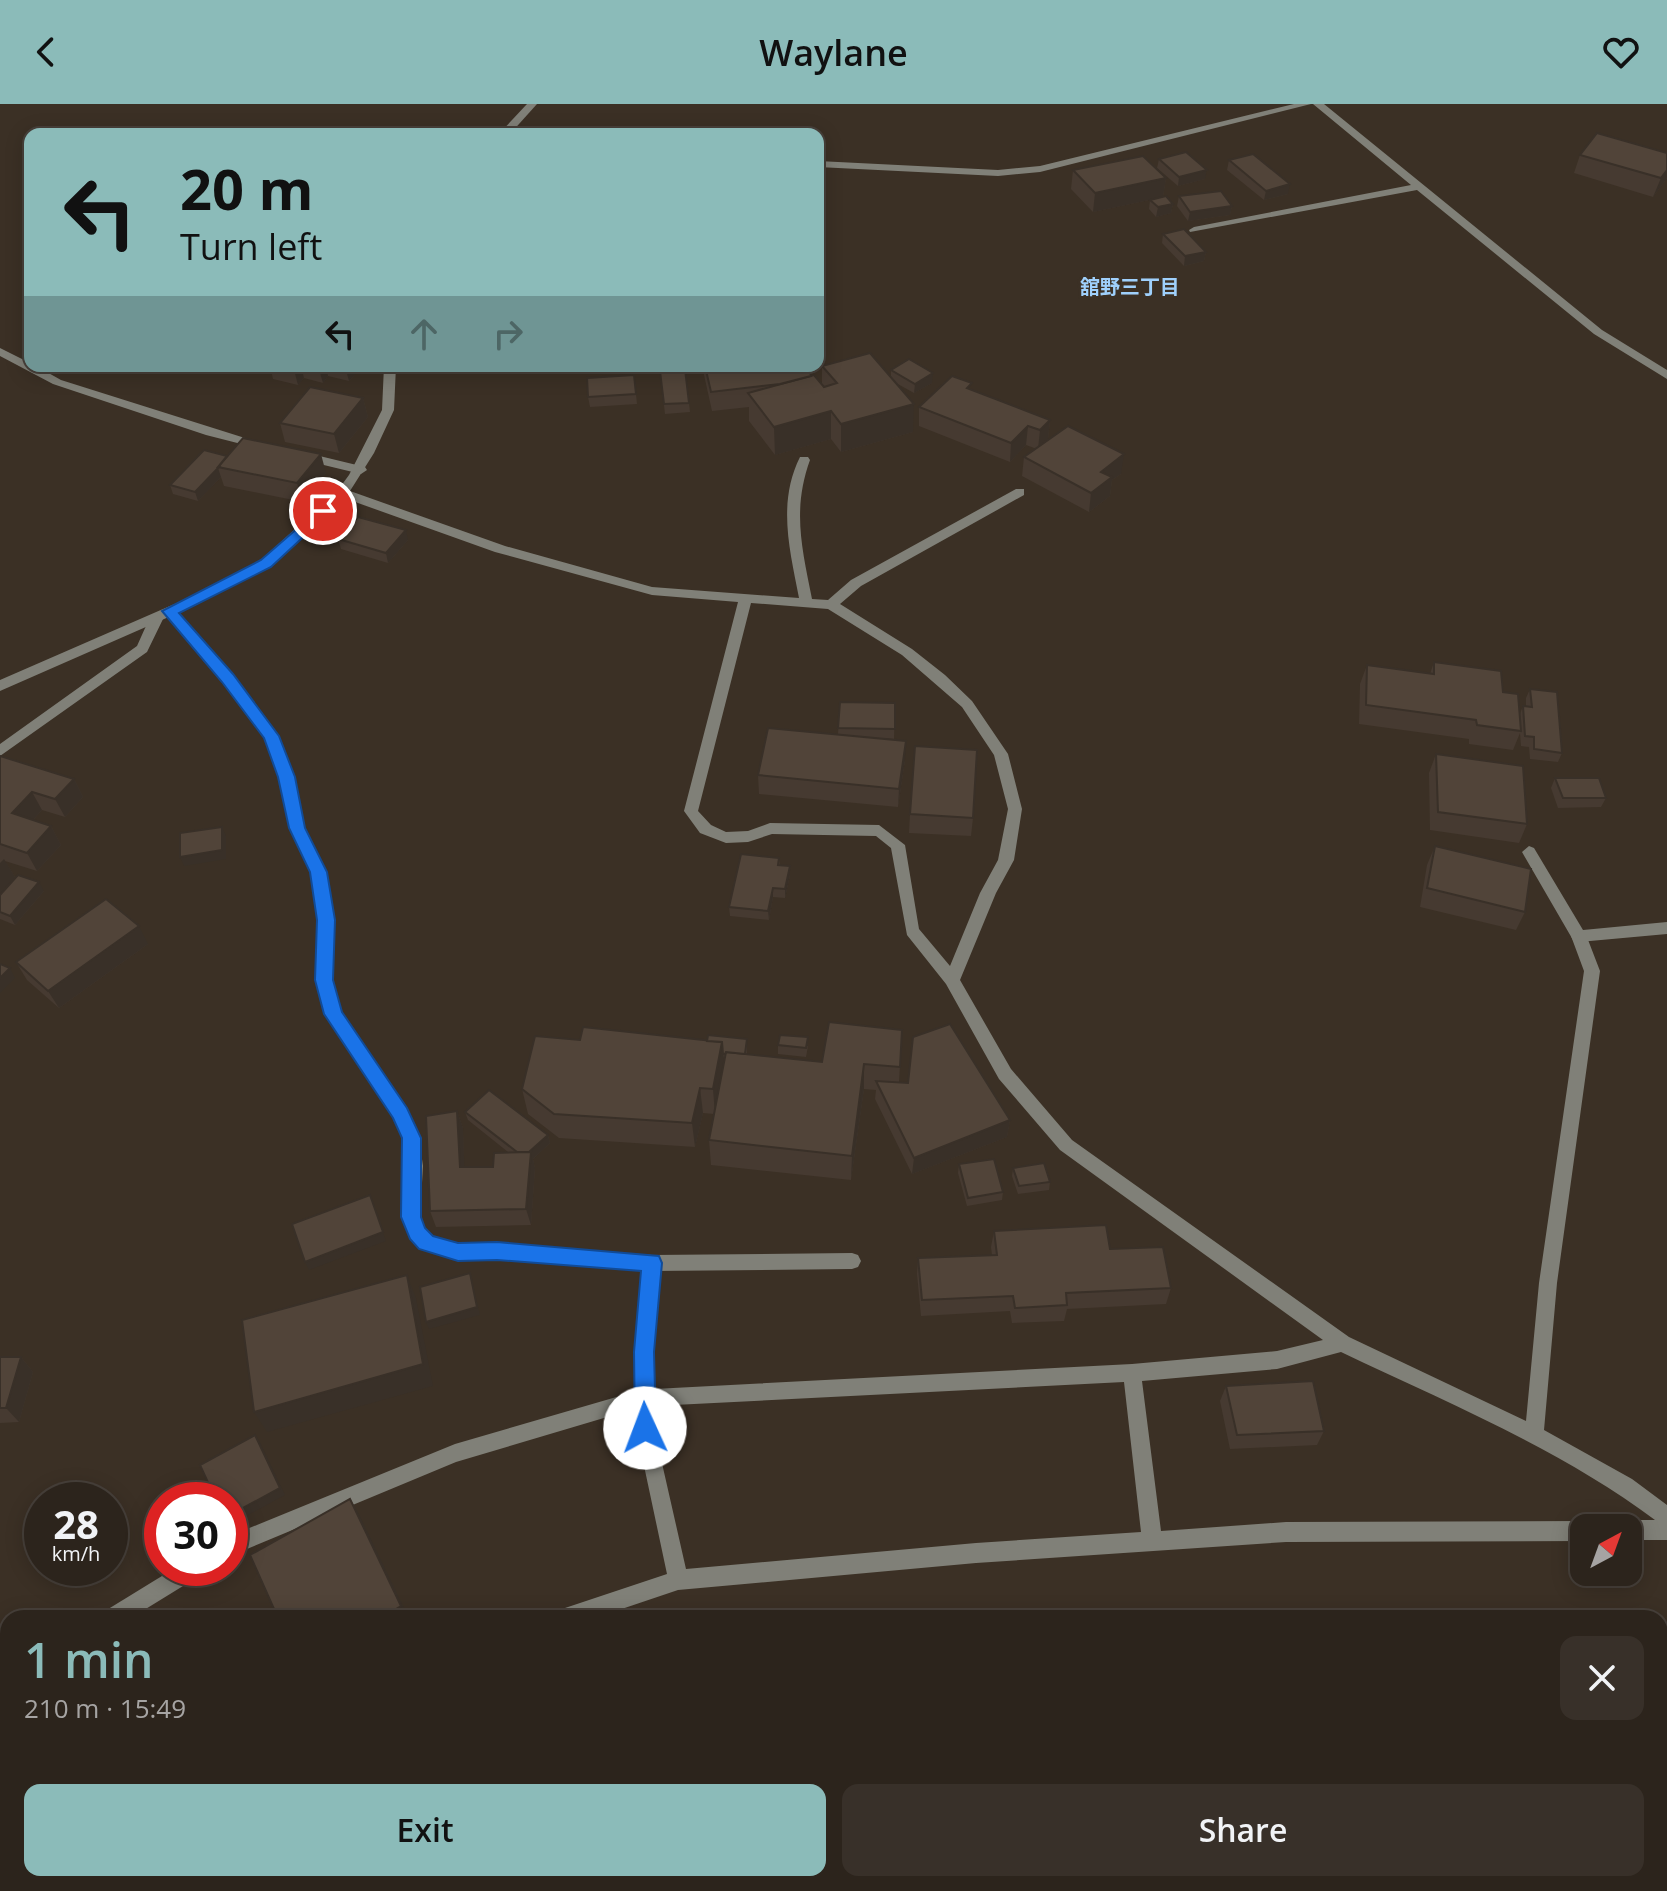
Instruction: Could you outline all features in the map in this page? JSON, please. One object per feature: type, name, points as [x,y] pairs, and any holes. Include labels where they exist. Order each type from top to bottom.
[{"type":"street","points":[[510,128],[532,104]]},
{"type":"street","points":[[824,164],[998,173],[1040,169],[1306,104]]},
{"type":"street","points":[[1318,104],[1598,332],[1667,375]]},
{"type":"street","points":[[1194,230],[1419,186]]},
{"type":"street","points":[[0,351],[24,364]]},
{"type":"street","points":[[39,372],[57,382],[210,432],[271,448]]},
{"type":"street","points":[[0,686],[163,614],[266,563],[342,493],[361,470],[366,451],[389,408],[390,372]]},
{"type":"street","points":[[286,451],[361,470]]},
{"type":"street","points":[[804,460],[794,482],[790,508],[806,602]]},
{"type":"street","points":[[831,605],[856,583],[1020,492]]},
{"type":"street","points":[[342,493],[500,549],[652,591],[831,605],[907,652],[967,704],[1001,754],[1015,809],[1006,860],[988,893],[952,980]]},
{"type":"street","points":[[746,598],[691,811],[696,822],[720,837],[733,838],[758,834],[770,828],[879,831],[898,845],[912,931],[952,980],[1005,1074],[1066,1145],[1342,1343],[1534,1435],[1625,1486],[1667,1517]]},
{"type":"street","points":[[0,751],[142,649],[163,614]]},
{"type":"street","points":[[163,614],[228,678],[271,736],[287,777],[297,828],[319,872],[326,920],[324,980],[333,1014],[401,1114],[411,1138],[411,1217],[417,1233],[427,1243],[458,1252],[497,1251],[652,1263],[852,1261]]},
{"type":"street","points":[[1529,852],[1579,936],[1592,971],[1548,1283],[1534,1435]]},
{"type":"street","points":[[1579,936],[1667,928]]},
{"type":"street","points":[[652,1263],[644,1352],[645,1428],[678,1580]]},
{"type":"street","points":[[248,1539],[455,1453],[644,1398],[1132,1373],[1277,1360],[1342,1343]]},
{"type":"street","points":[[1132,1373],[1152,1541]]},
{"type":"street","points":[[1642,1530],[1667,1530]]},
{"type":"street","points":[[589,1610],[678,1580],[976,1553],[1286,1532],[1570,1531]]},
{"type":"street","points":[[125,1610],[164,1586]]},
{"type":"building","points":[[1597,133],[1667,153],[1667,170],[1661,178],[1580,155]]},
{"type":"building","points":[[1186,152],[1207,170],[1179,177],[1159,159]]},
{"type":"building","points":[[1253,154],[1290,184],[1266,191],[1229,160]]},
{"type":"building","points":[[1143,156],[1166,178],[1095,193],[1073,170]]},
{"type":"building","points":[[1221,191],[1232,206],[1190,212],[1179,196]]},
{"type":"building","points":[[1166,196],[1173,204],[1158,207],[1150,200]]},
{"type":"building","points":[[1184,229],[1206,252],[1185,256],[1163,234]]},
{"type":"building","points":[[870,353],[914,404],[841,424],[831,411],[774,427],[748,393],[814,375],[824,387],[837,383],[824,365]]},
{"type":"building","points":[[909,359],[933,373],[915,384],[891,370]]},
{"type":"building","points":[[660,372],[685,372],[689,403],[664,404]]},
{"type":"building","points":[[706,372],[810,372],[811,376],[780,384],[711,392]]},
{"type":"building","points":[[634,375],[636,394],[588,397],[587,378]]},
{"type":"building","points":[[952,376],[972,383],[967,388],[1050,420],[1040,430],[1028,426],[1011,443],[919,407]]},
{"type":"building","points":[[310,387],[363,398],[334,434],[280,423]]},
{"type":"building","points":[[1068,426],[1124,454],[1101,472],[1112,477],[1091,493],[1024,457]]},
{"type":"building","points":[[243,438],[321,454],[297,483],[218,467]]},
{"type":"building","points":[[204,450],[227,456],[195,492],[170,485]]},
{"type":"building","points":[[358,517],[406,530],[386,553],[338,539]]},
{"type":"building","points":[[1434,662],[1501,671],[1503,692],[1518,694],[1521,731],[1477,725],[1476,720],[1366,705],[1367,665],[1434,674]]},
{"type":"building","points":[[1530,689],[1557,692],[1562,753],[1534,749],[1534,737],[1525,736],[1523,706],[1532,707]]},
{"type":"building","points":[[840,702],[895,703],[895,729],[838,728]]},
{"type":"building","points":[[768,728],[906,741],[899,789],[758,775]]},
{"type":"building","points":[[915,746],[977,750],[973,818],[910,814]]},
{"type":"building","points":[[1436,754],[1523,766],[1527,824],[1438,812]]},
{"type":"building","points":[[0,756],[74,779],[55,799],[32,792],[12,813],[51,826],[27,853],[0,844]]},
{"type":"building","points":[[1555,778],[1599,778],[1606,798],[1563,798]]},
{"type":"building","points":[[222,827],[222,850],[180,857],[180,833]]},
{"type":"building","points":[[1435,846],[1531,869],[1525,912],[1427,888]]},
{"type":"building","points":[[741,854],[779,858],[778,865],[790,866],[785,889],[773,888],[768,911],[729,907]]},
{"type":"building","points":[[18,875],[39,882],[10,916],[0,912],[0,895]]},
{"type":"building","points":[[106,899],[139,926],[48,991],[16,962]]},
{"type":"building","points":[[0,964],[10,968],[0,978]]},
{"type":"building","points":[[829,1022],[902,1030],[900,1067],[864,1064],[852,1156],[709,1140],[726,1052],[822,1062]]},
{"type":"building","points":[[950,1024],[1010,1120],[914,1158],[876,1081],[908,1083],[913,1037]]},
{"type":"building","points":[[583,1027],[722,1042],[713,1089],[700,1088],[692,1123],[554,1114],[522,1089],[535,1036],[580,1040]]},
{"type":"building","points":[[708,1035],[747,1039],[745,1054],[723,1054],[722,1042],[707,1041]]},
{"type":"building","points":[[780,1035],[808,1037],[806,1048],[778,1045]]},
{"type":"building","points":[[489,1090],[548,1135],[529,1152],[517,1152],[465,1112]]},
{"type":"building","points":[[457,1111],[460,1167],[493,1167],[494,1153],[531,1152],[526,1209],[430,1211],[426,1116]]},
{"type":"building","points":[[994,1159],[1003,1192],[968,1198],[959,1164]]},
{"type":"building","points":[[1044,1163],[1050,1182],[1019,1186],[1013,1168]]},
{"type":"building","points":[[370,1195],[383,1232],[305,1262],[292,1224]]},
{"type":"building","points":[[1106,1225],[1110,1249],[1163,1247],[1171,1288],[1066,1293],[1067,1305],[1015,1308],[1013,1296],[922,1300],[918,1258],[997,1255],[994,1231]]},
{"type":"building","points":[[470,1273],[477,1307],[426,1322],[420,1287]]},
{"type":"building","points":[[407,1275],[423,1364],[254,1412],[242,1320]]},
{"type":"building","points":[[0,1357],[21,1357],[6,1408],[0,1408]]},
{"type":"building","points":[[1313,1381],[1324,1431],[1237,1435],[1226,1386]]},
{"type":"building","points":[[255,1435],[280,1488],[248,1505],[248,1482],[208,1482],[200,1465]]},
{"type":"building","points":[[350,1499],[401,1606],[394,1610],[274,1610],[250,1555]]},
{"type":"district","name":"舘野三丁目","points":[[1130,287]]},
{"type":"route","points":[[323,511],[266,563],[169,611],[228,678],[271,736],[287,777],[297,828],[319,872],[326,920],[324,980],[333,1014],[401,1114],[411,1138],[414,1166],[411,1217],[417,1233],[427,1243],[458,1252],[497,1251],[652,1263],[644,1352],[645,1428]]}]
